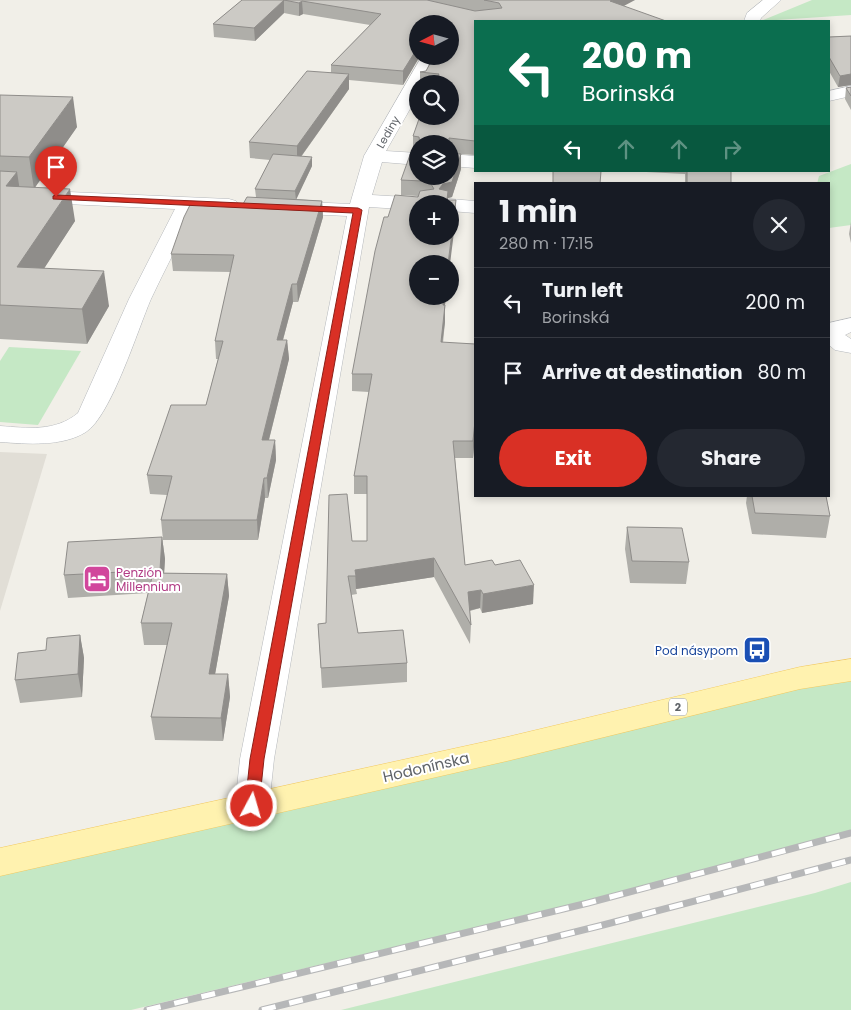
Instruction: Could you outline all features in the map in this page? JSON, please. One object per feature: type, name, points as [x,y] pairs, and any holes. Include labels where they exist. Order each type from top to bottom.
[{"type":"main road","name":"Hodonínska","points":[[0,862],[506,749],[800,678],[851,670]]},
{"type":"street","points":[[752,20],[753,16],[773,0]]},
{"type":"street","name":"Lediny","points":[[252,806],[259,749],[359,206],[374,156],[426,65]]},
{"type":"street","points":[[830,96],[851,91]]},
{"type":"street","name":"Lediny","points":[[374,156],[409,158]]},
{"type":"street","points":[[459,161],[474,162]]},
{"type":"street","points":[[0,195],[256,206],[409,204]]},
{"type":"street","points":[[0,434],[35,436],[64,432],[85,421],[94,407],[140,299],[188,204]]},
{"type":"street","points":[[459,206],[474,207]]},
{"type":"street","points":[[851,325],[837,328],[833,336],[843,345],[851,346]]},
{"type":"shaded area","points":[[0,452],[47,454],[0,611]]},
{"type":"green space","points":[[812,0],[851,0],[851,15],[763,20]]},
{"type":"green space","points":[[851,164],[851,225],[830,228],[830,182],[818,182],[819,176]]},
{"type":"green space","points":[[9,347],[81,351],[38,425],[0,422],[0,361]]},
{"type":"green space","points":[[851,670],[851,833],[786,853],[131,1010],[0,1010],[0,862]]},
{"type":"green space","points":[[851,882],[851,1010],[341,1010],[815,893]]},
{"type":"building","points":[[242,0],[284,0],[254,28],[213,24]]},
{"type":"building","points":[[284,0],[427,0],[475,11],[502,8],[499,3],[484,0],[613,0],[610,1],[663,20],[474,20],[474,141],[459,139],[459,135],[413,135],[417,125],[459,125],[459,75],[438,75],[420,72],[426,71],[429,65],[459,65],[459,15],[409,15],[409,61],[403,71],[331,65],[381,14],[302,1],[299,3]]},
{"type":"building","points":[[851,36],[851,74],[840,76],[830,59],[830,37]]},
{"type":"building","points":[[307,71],[349,74],[297,146],[249,142]]},
{"type":"building","points":[[851,87],[851,96],[846,88]]},
{"type":"building","points":[[0,95],[73,97],[29,157],[0,156]]},
{"type":"building","points":[[273,154],[312,157],[295,191],[255,189]]},
{"type":"building","points":[[409,158],[409,180],[401,180]]},
{"type":"building","points":[[0,171],[17,172],[6,186],[70,189],[17,267],[104,271],[82,309],[0,305]]},
{"type":"building","points":[[553,172],[601,172],[600,182],[553,182]]},
{"type":"building","points":[[687,172],[731,172],[731,182],[687,182]]},
{"type":"building","points":[[432,185],[442,185],[439,189],[448,191],[448,195],[419,195],[420,191],[434,189]]},
{"type":"building","points":[[395,195],[409,196],[409,245],[450,245],[449,255],[409,255],[409,305],[445,305],[441,342],[474,344],[473,441],[453,441],[465,565],[492,560],[495,565],[520,560],[534,585],[483,594],[481,590],[468,592],[471,625],[434,558],[355,570],[356,576],[348,576],[358,633],[403,630],[407,663],[321,668],[318,624],[326,623],[329,495],[347,494],[352,541],[367,541],[367,476],[354,476],[372,374],[352,374],[375,251],[384,217],[388,217]]},
{"type":"building","points":[[247,197],[322,201],[297,284],[292,284],[277,340],[287,340],[262,440],[275,440],[267,478],[264,478],[257,520],[161,520],[172,476],[147,475],[171,405],[206,405],[223,341],[215,341],[234,255],[171,254],[191,203],[243,204]]},
{"type":"building","points":[[752,497],[826,497],[830,516],[755,513]]},
{"type":"building","points":[[627,527],[682,528],[689,562],[632,561]]},
{"type":"building","points":[[162,537],[160,570],[64,575],[68,542]]},
{"type":"building","points":[[153,573],[227,574],[209,674],[228,674],[221,718],[151,717],[172,623],[141,623]]},
{"type":"building","points":[[80,635],[78,674],[15,680],[18,653],[46,650],[47,638]]},
{"type":"railway","points":[[147,1010],[588,903],[851,833]]},
{"type":"railway","points":[[262,1010],[603,925],[851,860]]},
{"type":"place","name":"Penzión Millennium","points":[[97,579]]},
{"type":"place","name":"Pod násypom","points":[[757,650]]},
{"type":"route","points":[[56,197],[358,210],[257,759],[252,806]]}]
